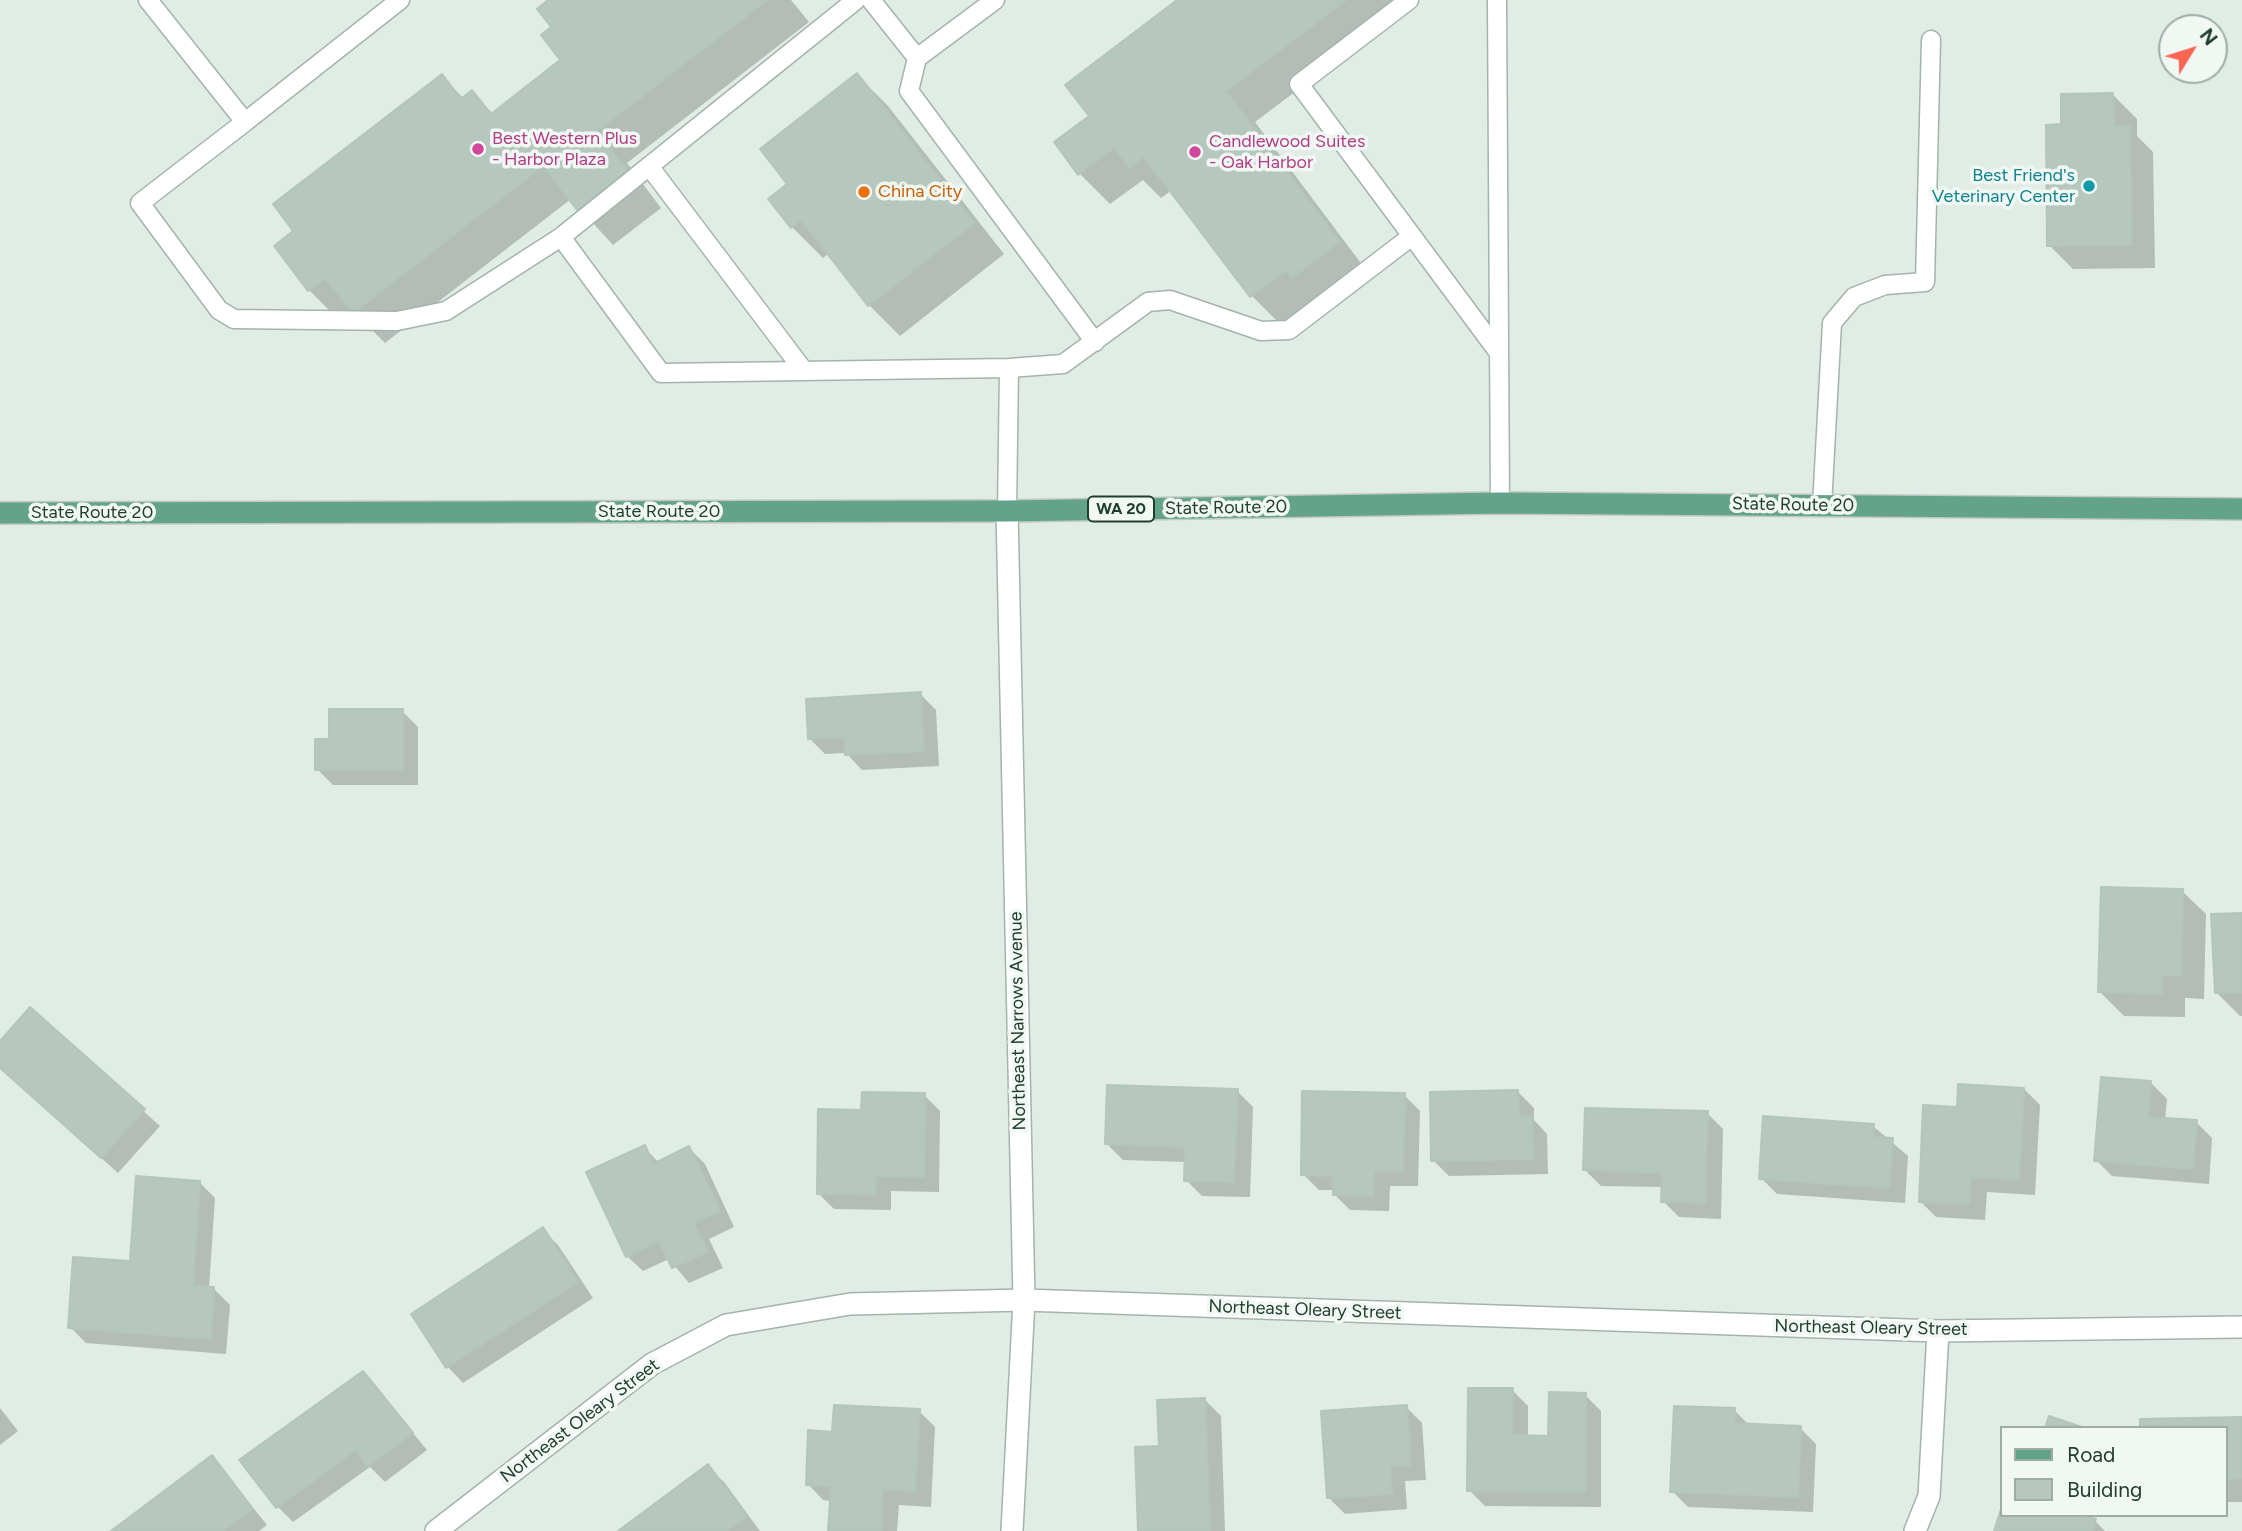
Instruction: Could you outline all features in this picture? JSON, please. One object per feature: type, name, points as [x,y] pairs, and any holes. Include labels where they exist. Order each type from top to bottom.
[{"type":"main road","name":"State Route 20","points":[[0,513],[1007,511],[1500,503],[2242,509]]},
{"type":"street","name":"Northeast Narrows Avenue","points":[[1007,511],[1024,1300],[1012,1531]]},
{"type":"street","name":"Northeast Oleary Street","points":[[436,1531],[652,1364],[726,1325],[850,1304],[1024,1300],[1938,1331],[2242,1327]]},
{"type":"street","points":[[1915,1531],[1929,1496],[1938,1331]]},
{"type":"lane","points":[[148,0],[245,122]]},
{"type":"lane","points":[[400,0],[140,203],[219,310],[234,319],[397,321],[446,311],[561,237],[856,0]]},
{"type":"lane","points":[[871,0],[916,58]]},
{"type":"lane","points":[[995,0],[916,58],[909,91],[1095,342]]},
{"type":"lane","points":[[1409,0],[1299,84],[1499,353]]},
{"type":"lane","points":[[1497,0],[1500,503]]},
{"type":"lane","points":[[1822,506],[1832,323],[1854,297],[1885,285],[1925,282],[1931,40]]},
{"type":"lane","points":[[649,166],[804,371]]},
{"type":"lane","points":[[561,237],[661,373],[1009,368],[1063,364],[1148,302],[1170,300],[1261,331],[1289,330],[1412,236]]},
{"type":"lane","points":[[1007,511],[1009,368]]},
{"type":"building","name":"Best Western Plus - Harbor Plaza","points":[[548,0],[767,0],[597,131],[632,176],[581,215],[543,166],[353,313],[325,278],[308,291],[274,246],[293,231],[273,204],[442,74],[461,99],[472,90],[491,114],[560,60],[541,35],[551,27],[537,9]]},
{"type":"building","name":"Candlewood Suites - Oak Harbor","points":[[1177,0],[1346,0],[1226,91],[1340,242],[1292,278],[1286,270],[1250,297],[1144,157],[1129,168],[1114,148],[1078,175],[1054,142],[1089,116],[1065,85]]},
{"type":"building","name":"China City","points":[[857,73],[974,223],[868,306],[801,220],[791,228],[768,199],[787,184],[760,149]]},
{"type":"building","name":"Best Friend's Veterinary Center","points":[[2113,93],[2114,126],[2130,127],[2132,245],[2047,246],[2046,125],[2061,124],[2061,94]]},
{"type":"building","points":[[921,692],[924,751],[845,755],[844,737],[808,739],[806,699]]},
{"type":"building","points":[[329,709],[403,709],[403,770],[315,770],[315,739],[329,739]]},
{"type":"building","points":[[2101,887],[2183,889],[2181,976],[2162,975],[2162,994],[2098,992]]},
{"type":"building","points":[[2242,913],[2242,992],[2215,993],[2211,914]]},
{"type":"building","points":[[30,1007],[145,1109],[101,1158],[0,1068],[0,1041]]},
{"type":"building","points":[[2101,1077],[2151,1081],[2148,1117],[2197,1120],[2193,1169],[2094,1161]]},
{"type":"building","points":[[1958,1084],[2024,1088],[2019,1180],[1971,1177],[1970,1204],[1919,1202],[1923,1105],[1957,1107]]},
{"type":"building","points":[[1107,1085],[1238,1089],[1234,1182],[1184,1181],[1185,1147],[1105,1144]]},
{"type":"building","points":[[1518,1090],[1519,1116],[1532,1116],[1533,1159],[1431,1161],[1430,1092]]},
{"type":"building","points":[[1302,1091],[1405,1093],[1403,1171],[1374,1171],[1374,1196],[1333,1195],[1333,1176],[1301,1175]]},
{"type":"building","points":[[862,1092],[925,1093],[924,1177],[875,1176],[876,1195],[817,1194],[818,1109],[861,1110]]},
{"type":"building","points":[[1585,1108],[1708,1111],[1705,1203],[1661,1202],[1662,1173],[1583,1170]]},
{"type":"building","points":[[1763,1116],[1874,1124],[1873,1137],[1893,1138],[1889,1188],[1759,1179]]},
{"type":"building","points":[[645,1145],[653,1164],[689,1146],[720,1211],[694,1223],[708,1252],[672,1268],[659,1241],[626,1257],[586,1172]]},
{"type":"building","points":[[136,1176],[200,1181],[193,1286],[214,1287],[211,1339],[68,1328],[73,1257],[130,1261]]},
{"type":"building","points":[[543,1227],[578,1282],[446,1368],[411,1314]]},
{"type":"building","points":[[363,1371],[413,1433],[367,1467],[356,1450],[276,1508],[239,1460]]},
{"type":"building","points":[[1468,1388],[1513,1388],[1512,1435],[1548,1436],[1549,1392],[1586,1393],[1586,1492],[1467,1491]]},
{"type":"building","points":[[1205,1398],[1210,1531],[1138,1531],[1135,1447],[1159,1446],[1157,1400]]},
{"type":"building","points":[[834,1405],[920,1409],[915,1492],[883,1489],[881,1531],[828,1531],[831,1486],[806,1485],[808,1430],[832,1432]]},
{"type":"building","points":[[1407,1405],[1411,1465],[1390,1466],[1392,1494],[1327,1498],[1321,1411]]},
{"type":"building","points":[[1674,1406],[1735,1408],[1734,1423],[1801,1426],[1798,1497],[1670,1492]]},
{"type":"building","points":[[2049,1416],[2079,1426],[2046,1426]]},
{"type":"building","points":[[2242,1417],[2242,1478],[2228,1479],[2228,1426],[2140,1426],[2140,1419]]},
{"type":"building","points":[[212,1455],[253,1509],[223,1531],[111,1531]]},
{"type":"building","points":[[708,1464],[747,1517],[727,1531],[618,1531]]},
{"type":"building","points":[[2000,1512],[2000,1517],[2096,1519],[2092,1531],[1994,1531]]},
{"type":"place","name":"Best Western Plus - Harbor Plaza","points":[[478,149]]},
{"type":"place","name":"Candlewood Suites - Oak Harbor","points":[[1195,152]]},
{"type":"place","name":"Best Friend's Veterinary Center","points":[[2089,186]]},
{"type":"place","name":"China City","points":[[864,192]]}]
